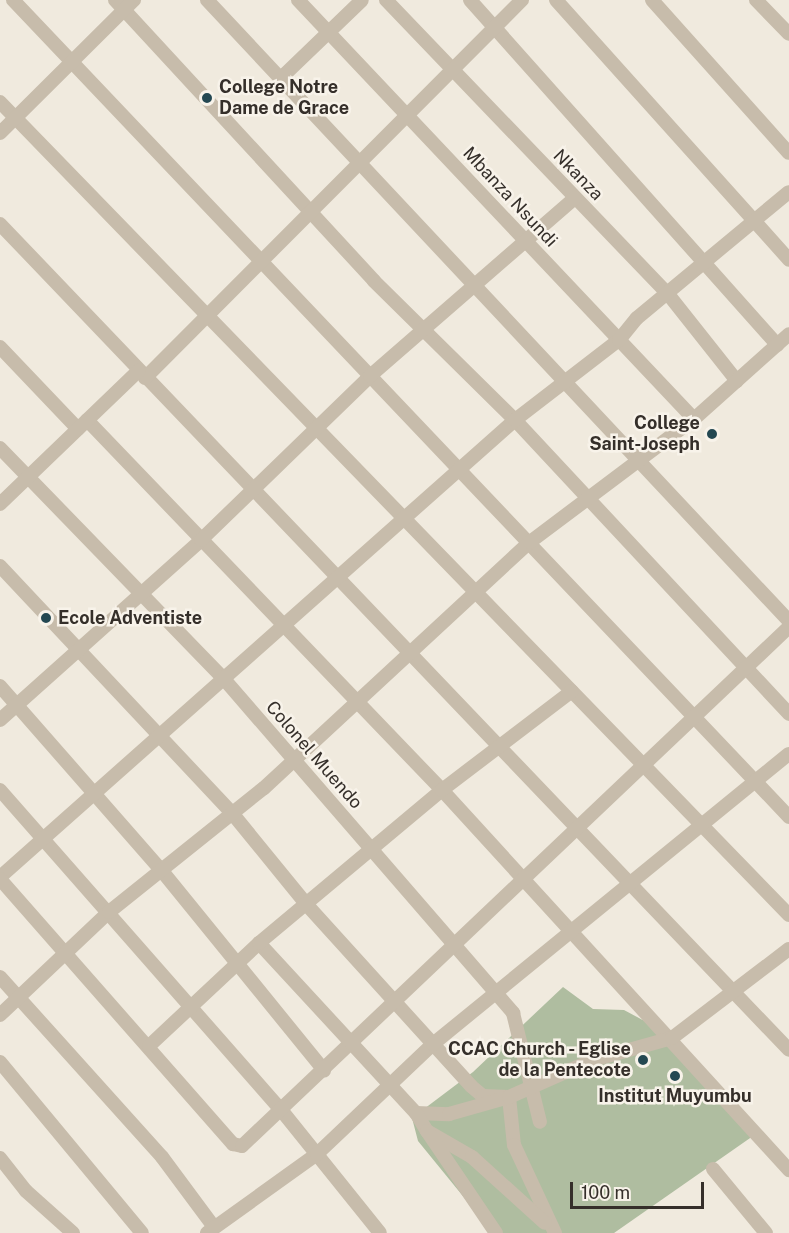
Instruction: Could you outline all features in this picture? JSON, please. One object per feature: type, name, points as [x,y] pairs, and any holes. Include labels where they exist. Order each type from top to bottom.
[{"type":"street","points":[[13,0],[789,817]]},
{"type":"street","points":[[207,0],[473,285],[567,380],[789,621]]},
{"type":"street","name":"Mbanza Nsundi","points":[[298,0],[694,419]]},
{"type":"street","points":[[281,78],[330,34],[362,0]]},
{"type":"street","name":"Nkanza","points":[[386,0],[668,294],[737,381]]},
{"type":"street","points":[[470,0],[706,259],[777,345]]},
{"type":"street","points":[[0,504],[82,424],[207,320],[264,265],[410,116],[452,68],[522,0]]},
{"type":"street","points":[[556,0],[789,260]]},
{"type":"street","points":[[652,0],[789,153]]},
{"type":"street","points":[[756,0],[789,34]]},
{"type":"street","points":[[0,133],[124,3],[313,215],[423,332],[515,420],[789,714]]},
{"type":"street","points":[[0,102],[315,432],[704,825],[789,915]]},
{"type":"street","points":[[789,192],[756,221],[706,259],[619,340],[515,420],[460,469],[406,523],[92,791],[46,840],[0,878],[233,1144],[242,1146],[282,1111],[393,1002],[789,627]]},
{"type":"street","points":[[0,720],[80,651],[201,540],[315,432],[370,376],[423,332],[473,285],[528,243],[575,198]]},
{"type":"street","points":[[0,224],[338,579],[580,826],[733,994],[789,1050]]},
{"type":"street","points":[[0,1015],[65,951],[109,912],[162,871],[296,759],[410,650],[531,543],[586,497],[694,419],[789,334]]},
{"type":"street","points":[[0,347],[201,540],[357,701],[672,1038],[789,1170]]},
{"type":"street","name":"Colonel Muendo","points":[[0,448],[224,679],[296,759],[517,1020],[529,1084],[540,1122]]},
{"type":"street","points":[[0,566],[158,737],[232,813],[307,905],[393,1002],[478,1092],[509,1097]]},
{"type":"street","points":[[0,686],[162,871],[324,1070]]},
{"type":"street","points":[[149,1046],[192,1010],[259,943],[372,851],[441,790],[572,691]]},
{"type":"street","points":[[0,977],[162,1157],[210,1230],[317,1154],[433,1044],[789,754]]},
{"type":"street","points":[[0,790],[282,1111],[380,1233]]},
{"type":"street","points":[[259,943],[416,1113],[496,1233]]},
{"type":"street","points":[[416,1113],[465,1112],[509,1097],[529,1084],[672,1038],[733,994],[789,949]]},
{"type":"street","points":[[0,1062],[141,1233]]},
{"type":"street","points":[[509,1097],[514,1145],[555,1233]]},
{"type":"street","points":[[428,1131],[472,1157],[555,1233]]},
{"type":"street","points":[[0,1158],[26,1191],[73,1233]]},
{"type":"street","points":[[713,1169],[766,1233]]},
{"type":"green space","points":[[563,987],[593,1009],[624,1010],[652,1025],[753,1136],[614,1233],[493,1233],[418,1141],[412,1118],[473,1072]]},
{"type":"place","name":"College Notre Dame de Grace","points":[[207,98]]},
{"type":"place","name":"College Saint-Joseph","points":[[712,434]]},
{"type":"place","name":"Ecole Adventiste","points":[[46,618]]},
{"type":"place","name":"CCAC Church - Eglise de la Pentecote","points":[[643,1060]]},
{"type":"place","name":"Institut Muyumbu","points":[[675,1076]]}]
